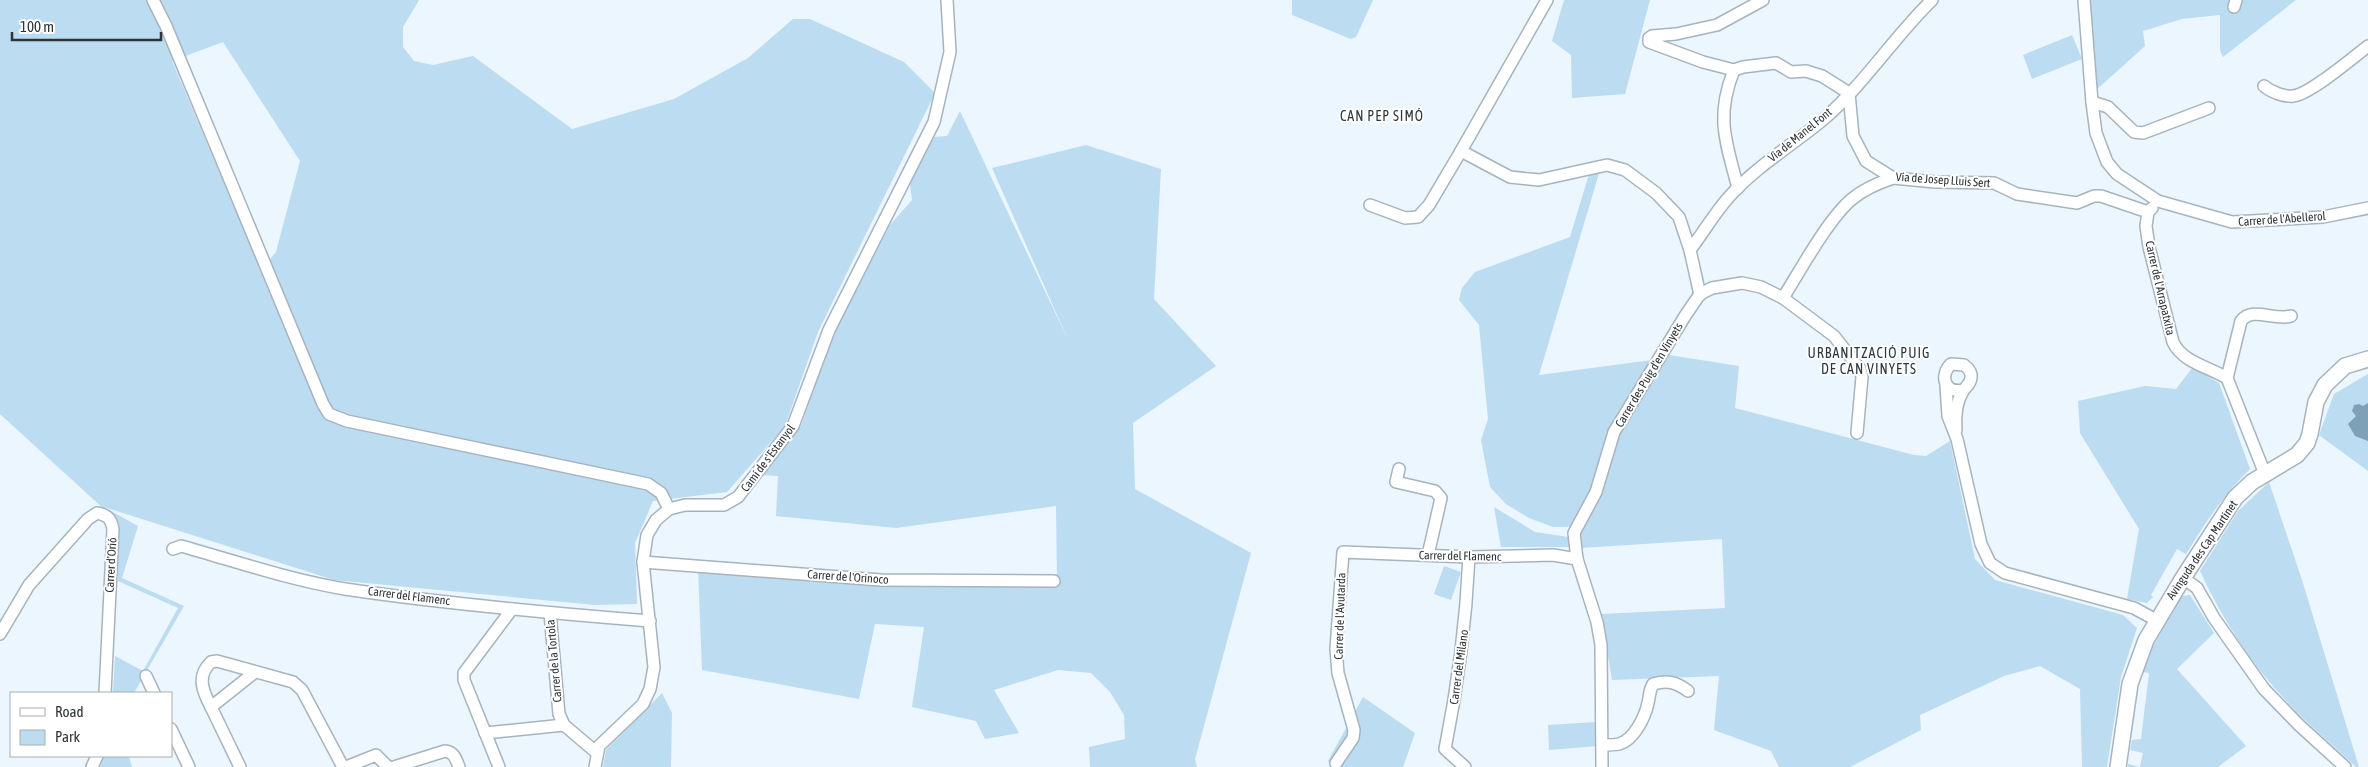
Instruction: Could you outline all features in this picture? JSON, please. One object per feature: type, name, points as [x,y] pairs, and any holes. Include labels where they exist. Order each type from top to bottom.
[{"type":"street","points":[[153,0],[166,26],[323,404],[329,414],[348,421],[648,484],[660,494],[669,509],[656,520],[647,535],[642,562],[654,667],[647,696],[643,704],[604,740],[597,754],[595,767]]},
{"type":"street","name":"Camí de s'Estanyol","points":[[669,509],[685,505],[716,506],[732,501],[746,488],[765,460],[793,426],[829,330],[934,122],[950,52],[947,0]]},
{"type":"street","points":[[1370,205],[1405,218],[1418,217],[1429,205],[1547,0]]},
{"type":"street","points":[[1763,0],[1717,25],[1649,38],[1649,42],[1734,70],[1776,63],[1790,72],[1806,71],[1822,76],[1849,93]]},
{"type":"street","name":"Vía de Manel Font","points":[[1690,250],[1728,198],[1762,166],[1825,118],[1849,93],[1904,27],[1932,0]]},
{"type":"street","name":"Carrer de l'Abellerol","points":[[2084,0],[2096,133],[2107,162],[2118,174],[2158,201],[2232,222],[2322,217],[2368,208]]},
{"type":"street","points":[[2264,86],[2272,92],[2294,96],[2325,79],[2368,46]]},
{"type":"street","points":[[1734,70],[1727,88],[1722,118],[1726,144],[1738,188]]},
{"type":"street","name":"Vía de Josep Lluis Sert","points":[[1849,93],[1853,136],[1866,160],[1893,178],[1935,182],[1994,183],[2017,194],[2076,203],[2094,196],[2102,196],[2148,212]]},
{"type":"street","points":[[2092,102],[2108,107],[2134,132],[2143,133],[2209,108]]},
{"type":"street","points":[[1461,151],[1510,177],[1538,180],[1607,165],[1625,170],[1656,193],[1679,217],[1690,250],[1700,295],[1712,288],[1742,283],[1761,287],[1783,298],[1834,336],[1860,369],[1862,377],[1856,433]]},
{"type":"street","points":[[1783,298],[1837,215],[1851,200],[1872,185],[1893,178]]},
{"type":"street","points":[[2148,212],[2158,201]]},
{"type":"street","name":"Carrer de l'Arrapatxita","points":[[2148,212],[2146,226],[2149,247],[2154,261],[2166,322],[2176,350],[2227,378]]},
{"type":"street","name":"Carrer des Puig d'en Vinyets","points":[[1602,767],[1601,644],[1597,622],[1577,559],[1574,533],[1596,492],[1614,432],[1700,295]]},
{"type":"street","points":[[2265,474],[2227,378],[2241,321],[2245,316],[2251,313],[2281,319],[2290,316]]},
{"type":"street","name":"Avinguda des Cap Martinet","points":[[2118,767],[2130,684],[2140,653],[2156,620],[2235,498],[2265,474],[2297,455],[2307,443],[2316,402],[2325,385],[2334,374],[2345,366],[2368,359]]},
{"type":"street","points":[[1957,439],[1948,416],[1944,377],[1946,370],[1951,364],[1964,365],[1970,370],[1972,377],[1969,385],[1963,390],[1955,416],[1957,439],[1984,554],[1996,568],[2134,608],[2156,620]]},
{"type":"street","points":[[1946,385],[1952,390],[1963,390]]},
{"type":"street","points":[[1399,470],[1396,482],[1435,490],[1441,498],[1428,555]]},
{"type":"street","name":"Carrer d'Orió","points":[[0,634],[29,586],[88,519],[97,513],[105,515],[111,520],[113,530],[105,692]]},
{"type":"street","name":"Carrer del Flamenc","points":[[174,549],[181,546],[307,582],[345,589],[550,613],[650,621]]},
{"type":"street","name":"Carrer del Flamenc","points":[[1343,552],[1469,557],[1553,555],[1577,559]]},
{"type":"street","name":"Carrer de l'Avutarda","points":[[1336,763],[1353,738],[1354,730],[1338,674],[1338,613],[1343,552]]},
{"type":"street","name":"Carrer del Milano","points":[[1465,767],[1445,749],[1457,694],[1464,640],[1469,557]]},
{"type":"street","name":"Carrer de l'Orinoco","points":[[642,562],[881,580],[1054,581]]},
{"type":"street","points":[[2182,578],[2197,588],[2219,626],[2264,689],[2299,725],[2345,767]]},
{"type":"street","points":[[499,767],[464,680],[464,673],[512,609]]},
{"type":"street","name":"Carrer de la Tortola","points":[[550,613],[558,714],[564,725]]},
{"type":"street","points":[[240,767],[201,684],[211,662],[217,661],[298,685],[344,767],[376,755],[388,767]]},
{"type":"street","points":[[211,707],[255,672]]},
{"type":"street","points":[[146,676],[154,692]]},
{"type":"street","points":[[1603,745],[1620,744],[1630,738],[1648,704],[1653,684],[1664,681],[1677,683],[1688,691]]},
{"type":"street","points":[[485,733],[564,725],[597,754]]},
{"type":"street","points":[[172,731],[189,767]]},
{"type":"street","points":[[394,767],[445,751],[454,756],[459,767]]},
{"type":"green space","points":[[0,0],[419,0],[403,27],[403,47],[414,61],[433,65],[473,56],[572,129],[674,99],[748,58],[793,19],[810,19],[904,62],[935,93],[818,332],[785,426],[727,492],[653,501],[635,543],[637,604],[595,605],[334,580],[104,507],[138,526],[122,578],[184,606],[135,692],[113,692],[115,656],[143,671],[178,608],[118,581],[117,521],[0,414]],"holes":[[[223,42],[300,161],[276,252],[261,270],[172,61]]]},
{"type":"green space","points":[[1292,0],[1373,0],[1356,37],[1351,39],[1292,15]]},
{"type":"green space","points":[[1564,0],[1650,0],[1625,94],[1572,98],[1571,55],[1552,41]]},
{"type":"green space","points":[[2091,0],[2296,0],[2223,57],[2220,50],[2220,15],[2182,19],[2143,31],[2145,46],[2095,91]]},
{"type":"green space","points":[[2072,35],[2082,59],[2032,79],[2023,55]]},
{"type":"green space","points":[[960,111],[1069,342],[992,168],[1086,145],[1161,169],[1154,299],[1216,366],[1133,423],[1135,489],[1251,553],[1195,759],[1197,767],[1090,767],[1089,747],[1125,739],[1124,715],[1110,692],[1091,673],[1058,670],[994,690],[1019,733],[985,739],[976,721],[912,707],[924,627],[875,624],[859,699],[702,670],[698,569],[886,586],[1057,585],[1056,506],[896,528],[776,516],[778,476],[762,475],[801,426],[831,340],[890,225],[912,200],[910,184],[934,137],[947,136]]},
{"type":"green space","points":[[1600,170],[1539,375],[1652,360],[1619,410],[1607,433],[1593,484],[1570,527],[1553,527],[1529,518],[1506,504],[1490,487],[1481,440],[1488,419],[1479,325],[1459,300],[1462,288],[1475,272],[1570,237],[1589,174]]},
{"type":"green space","points":[[1669,355],[1739,366],[1735,408],[1914,455],[1926,456],[1950,441],[1975,559],[1995,580],[2123,615],[2137,628],[2121,677],[2107,767],[2082,767],[2080,689],[2040,666],[2004,676],[1920,715],[1921,730],[1850,767],[1779,767],[1771,751],[1714,730],[1719,676],[1612,680],[1601,614],[1725,608],[1722,539],[1581,548],[1581,531],[1625,421]]},
{"type":"green space","points":[[2193,367],[2219,383],[2250,469],[2215,509],[2186,554],[2177,549],[2151,595],[2153,597],[2147,603],[2127,599],[2139,529],[2080,433],[2078,401],[2145,386],[2176,389]]},
{"type":"green space","points":[[2368,374],[2368,471],[2319,435],[2334,394]]},
{"type":"green space","points":[[2269,482],[2302,580],[2359,767],[2356,767],[2305,720],[2275,689],[2250,657],[2228,624],[2200,571],[2238,511]]},
{"type":"green space","points":[[1494,507],[1535,532],[1568,537],[1569,547],[1501,547]]},
{"type":"green space","points":[[1444,566],[1461,572],[1451,600],[1434,594]]},
{"type":"green space","points":[[2190,595],[2214,633],[2177,669],[2246,746],[2218,767],[2140,767],[2143,753],[2130,750],[2132,740],[2141,739],[2149,673],[2143,672],[2152,648],[2182,596]]},
{"type":"green space","points":[[662,693],[672,713],[671,767],[603,767],[606,750]]},
{"type":"green space","points":[[1363,697],[1415,733],[1403,767],[1333,767],[1328,761]]},
{"type":"green space","points":[[1596,722],[1598,746],[1549,750],[1548,725]]},
{"type":"green space","points":[[104,757],[129,757],[132,767],[100,767]]},
{"type":"green space","points":[[2128,764],[2140,767],[2128,767]]},
{"type":"shaded area","points":[[2368,403],[2368,441],[2355,436],[2348,424],[2356,416],[2352,411],[2354,405],[2359,404],[2363,406]]},
{"type":"district","name":"CAN PEP SIMÓ","points":[[1382,116]]},
{"type":"district","name":"URBANITZACIÓ PUIG DE CAN VINYETS","points":[[1869,362]]}]
